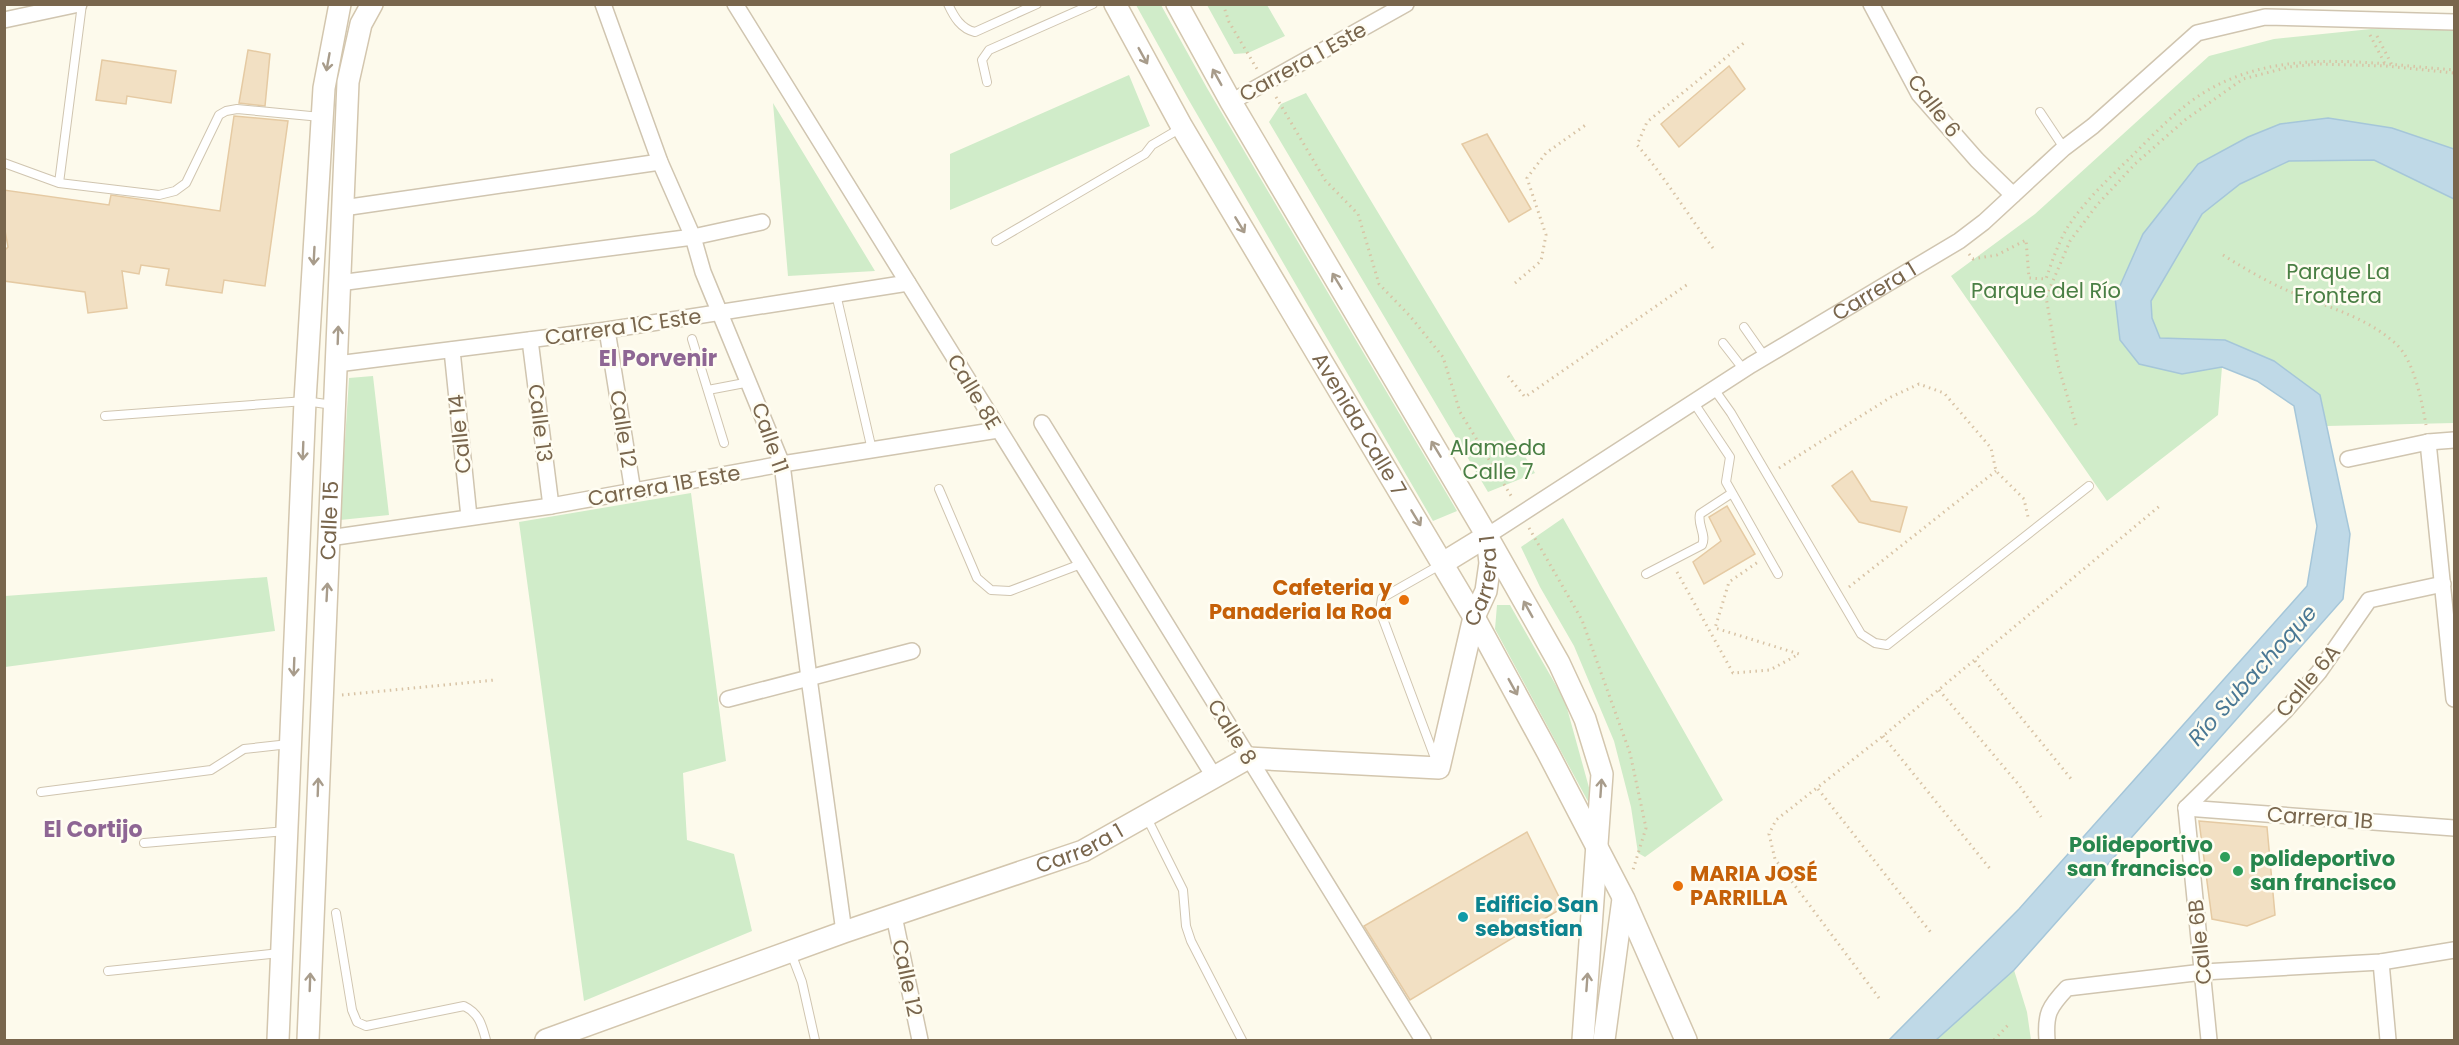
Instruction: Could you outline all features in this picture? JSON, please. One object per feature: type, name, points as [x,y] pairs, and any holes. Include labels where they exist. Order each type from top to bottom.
[{"type":"street","name":"Calle 15","points":[[278,1041],[305,402],[322,117],[324,88],[340,4]]},
{"type":"street","name":"Calle 15","points":[[308,1041],[348,82],[361,24],[372,4]]},
{"type":"street","name":"Calle 11","points":[[603,4],[660,162],[693,237],[704,272],[782,464],[844,932]]},
{"type":"street","name":"Calle 8E","points":[[735,4],[1215,778]]},
{"type":"street","name":"Avenida Calle 7","points":[[1115,4],[1182,128],[1474,616],[1624,899],[1686,1041]]},
{"type":"street","points":[[1178,4],[1231,102],[1487,536],[1559,663],[1585,720],[1602,774],[1583,1041]]},
{"type":"street","name":"Carrera 1 Este","points":[[1231,102],[1406,4]]},
{"type":"street","name":"Calle 6","points":[[1871,4],[1919,94],[1977,160],[2013,195]]},
{"type":"street","points":[[4,20],[72,5]]},
{"type":"street","name":"Carrera 1","points":[[1439,768],[1474,616],[1485,591],[1490,563],[1487,536],[1744,370],[1959,241],[2197,33],[2265,17],[2454,22]]},
{"type":"street","points":[[343,208],[660,162]]},
{"type":"street","points":[[339,283],[693,237],[762,222]]},
{"type":"street","name":"Carrera 1C Este","points":[[337,364],[607,330],[908,283]]},
{"type":"street","name":"Calle 12","points":[[607,330],[633,492]]},
{"type":"street","name":"Calle 13","points":[[530,340],[551,506]]},
{"type":"street","name":"Calle 14","points":[[452,350],[469,517]]},
{"type":"street","name":"Calle 8","points":[[1042,423],[1423,1041]]},
{"type":"street","name":"Carrera 1B Este","points":[[329,538],[551,506],[782,464],[998,430]]},
{"type":"street","points":[[2348,459],[2428,442],[2454,440]]},
{"type":"street","points":[[2428,442],[2454,699]]},
{"type":"street","points":[[1443,563],[1487,536]]},
{"type":"street","name":"Calle 6A","points":[[2186,808],[2285,711],[2319,672],[2369,600],[2443,584]]},
{"type":"street","points":[[728,699],[912,651]]},
{"type":"street","points":[[1248,758],[1439,768]]},
{"type":"street","name":"Carrera 1","points":[[546,1041],[844,932],[1083,851],[1248,758]]},
{"type":"street","name":"Carrera 1B","points":[[2186,808],[2454,828]]},
{"type":"street","name":"Calle 6B","points":[[2186,808],[2209,1041]]},
{"type":"street","points":[[286,867],[315,870]]},
{"type":"street","points":[[1604,1041],[1624,899]]},
{"type":"street","name":"Calle 12","points":[[894,916],[920,1041]]},
{"type":"street","points":[[2048,1041],[2046,1020],[2052,1005],[2067,988],[2203,972],[2381,962],[2454,950]]},
{"type":"street","points":[[2381,962],[2388,1041]]},
{"type":"lane","points":[[948,4],[954,17],[966,30],[975,32],[1037,4]]},
{"type":"lane","points":[[987,82],[982,60],[989,51],[1093,4]]},
{"type":"lane","points":[[59,183],[72,5]]},
{"type":"lane","points":[[4,163],[59,183],[159,195],[175,191],[186,183],[219,116],[226,111],[237,109],[322,117]]},
{"type":"lane","points":[[2040,112],[2064,148]]},
{"type":"lane","points":[[996,241],[1144,154],[1152,145],[1182,128]]},
{"type":"lane","points":[[836,294],[872,450]]},
{"type":"lane","points":[[1744,327],[1765,357]]},
{"type":"lane","points":[[692,339],[724,443]]},
{"type":"lane","points":[[1723,343],[1744,370]]},
{"type":"lane","points":[[708,390],[750,382]]},
{"type":"lane","points":[[1714,389],[1731,413],[1861,634],[1875,643],[1887,645],[2088,486]]},
{"type":"lane","points":[[105,416],[305,402],[335,405]]},
{"type":"lane","points":[[1694,403],[1730,457],[1725,476],[1726,482],[1778,574]]},
{"type":"lane","points":[[939,489],[976,578],[992,590],[1010,591],[1081,564]]},
{"type":"lane","points":[[1646,574],[1702,545],[1704,540],[1699,520],[1700,514],[1732,493]]},
{"type":"lane","points":[[1439,768],[1380,611],[1380,604],[1382,598],[1443,563]]},
{"type":"lane","points":[[41,792],[211,770],[244,749],[291,744]]},
{"type":"lane","points":[[1146,816],[1183,890],[1186,926],[1191,941],[1242,1041]]},
{"type":"lane","points":[[144,843],[287,830]]},
{"type":"lane","points":[[336,913],[352,1010],[357,1022],[366,1026],[464,1006],[480,1018],[486,1041]]},
{"type":"lane","points":[[790,952],[802,982],[815,1041]]},
{"type":"lane","points":[[108,971],[282,953]]},
{"type":"path","points":[[1223,4],[1229,22],[1260,73]]},
{"type":"path","points":[[1713,248],[1681,205],[1661,172],[1637,145],[1647,122],[1745,42]]},
{"type":"path","points":[[1959,241],[1973,259],[1997,255],[2026,240],[2029,278],[2046,279],[2054,255],[2069,225],[2098,189],[2190,102],[2219,84],[2246,72],[2276,64],[2308,60],[2454,72]]},
{"type":"path","points":[[2076,424],[2058,365],[2046,297],[2070,241],[2097,205],[2135,164],[2193,114],[2243,78],[2289,67],[2318,64],[2386,66],[2454,72]]},
{"type":"path","points":[[1281,104],[1325,180],[1358,214],[1379,284],[1410,316],[1443,357],[1460,412],[1516,504]]},
{"type":"path","points":[[1515,283],[1541,261],[1546,235],[1527,178],[1546,153],[1587,124]]},
{"type":"path","points":[[2223,255],[2255,276],[2357,317],[2398,345],[2418,382],[2428,442]]},
{"type":"path","points":[[1508,376],[1525,397],[1688,284]]},
{"type":"path","points":[[1767,475],[1891,397],[1919,384],[1944,393],[1991,448],[1996,471],[2024,499],[2032,530]]},
{"type":"path","points":[[1838,596],[1996,471]]},
{"type":"path","points":[[1879,998],[1775,859],[1770,834],[1776,820],[1883,736],[2162,504]]},
{"type":"path","points":[[1671,561],[1733,673],[1770,670],[1798,654],[1715,628],[1729,582],[1767,556]]},
{"type":"path","points":[[1975,660],[2072,780]]},
{"type":"path","points":[[322,697],[495,680]]},
{"type":"path","points":[[1939,690],[2019,785],[2041,817]]},
{"type":"path","points":[[1883,736],[1991,870]]},
{"type":"path","points":[[1818,788],[1932,934]]},
{"type":"path","points":[[1994,1041],[2009,1024]]},
{"type":"green space","points":[[1136,5],[1161,5],[1207,88],[1457,511],[1433,521]]},
{"type":"green space","points":[[1207,5],[1267,5],[1285,36],[1248,53],[1234,54]]},
{"type":"green space","name":"Parque del Río","points":[[2371,29],[2454,30],[2454,149],[2392,128],[2280,124],[2115,297],[2182,374],[2222,367],[2218,415],[2107,501],[1951,276],[2035,214],[2209,56],[2274,39]]},
{"type":"green space","points":[[1129,75],[1150,126],[950,210],[950,154]]},
{"type":"green space","name":"Alameda Calle 7","points":[[1306,93],[1535,473],[1488,492],[1269,122],[1281,104]]},
{"type":"green space","points":[[773,103],[875,271],[788,276]]},
{"type":"green space","name":"Parque La Frontera","points":[[2374,160],[2454,199],[2454,423],[2327,426],[2320,395],[2225,340],[2160,338],[2152,318],[2151,301],[2202,214],[2240,184],[2289,161]]},
{"type":"green space","points":[[373,376],[389,515],[340,520],[349,378]]},
{"type":"green space","points":[[691,493],[726,761],[683,773],[687,840],[734,854],[752,931],[584,1001],[519,522]]},
{"type":"green space","name":"Alameda Calle 7","points":[[1563,518],[1723,800],[1645,857],[1638,853],[1631,807],[1614,741],[1574,646],[1540,587],[1521,547]]},
{"type":"green space","points":[[267,577],[275,631],[5,667],[5,596]]},
{"type":"green space","points":[[1497,605],[1510,605],[1565,701],[1598,820],[1495,629]]},
{"type":"green space","points":[[2014,970],[2027,1012],[2031,1040],[1936,1040]]},
{"type":"water","name":"Río Subachoque","points":[[2328,118],[2392,128],[2454,149],[2454,199],[2374,160],[2289,161],[2240,184],[2202,214],[2151,301],[2152,318],[2160,338],[2225,340],[2274,361],[2320,395],[2350,534],[2343,599],[2014,970],[1936,1040],[1889,1040],[2019,909],[2307,586],[2317,526],[2294,406],[2257,381],[2222,367],[2182,374],[2139,364],[2120,340],[2115,297],[2143,234],[2198,164],[2248,137],[2280,124]]},
{"type":"building","points":[[248,50],[270,54],[265,106],[239,103]]},
{"type":"building","points":[[102,60],[176,71],[171,103],[127,96],[126,104],[96,100]]},
{"type":"building","points":[[1729,66],[1745,89],[1679,147],[1661,124]]},
{"type":"building","points":[[234,116],[288,121],[265,286],[224,280],[222,293],[166,285],[169,269],[141,265],[139,274],[122,271],[127,308],[88,313],[85,292],[4,281],[4,251],[8,247],[4,225],[4,190],[109,205],[111,195],[220,211]]},
{"type":"building","points":[[1487,134],[1531,209],[1509,222],[1462,144]]},
{"type":"building","points":[[1852,471],[1871,501],[1907,507],[1900,532],[1859,522],[1832,486]]},
{"type":"building","points":[[1727,506],[1755,554],[1704,584],[1693,562],[1721,541],[1709,517]]},
{"type":"building","name":"polideportivo san francisco","points":[[2199,821],[2267,827],[2275,915],[2247,926],[2212,919]]},
{"type":"building","name":"Edificio San sebastian","points":[[1527,832],[1564,907],[1410,1000],[1364,926]]},
{"type":"place","name":"Cafeteria y Panaderia la Roa","points":[[1404,600]]},
{"type":"place","name":"Polideportivo san francisco","points":[[2225,857]]},
{"type":"place","name":"polideportivo san francisco","points":[[2238,871]]},
{"type":"place","name":"MARIA JOSÉ PARRILLA","points":[[1678,886]]},
{"type":"place","name":"Edificio San sebastian","points":[[1463,917]]},
{"type":"district","name":"El Porvenir","points":[[658,358]]},
{"type":"district","name":"El Cortijo","points":[[93,829]]}]
